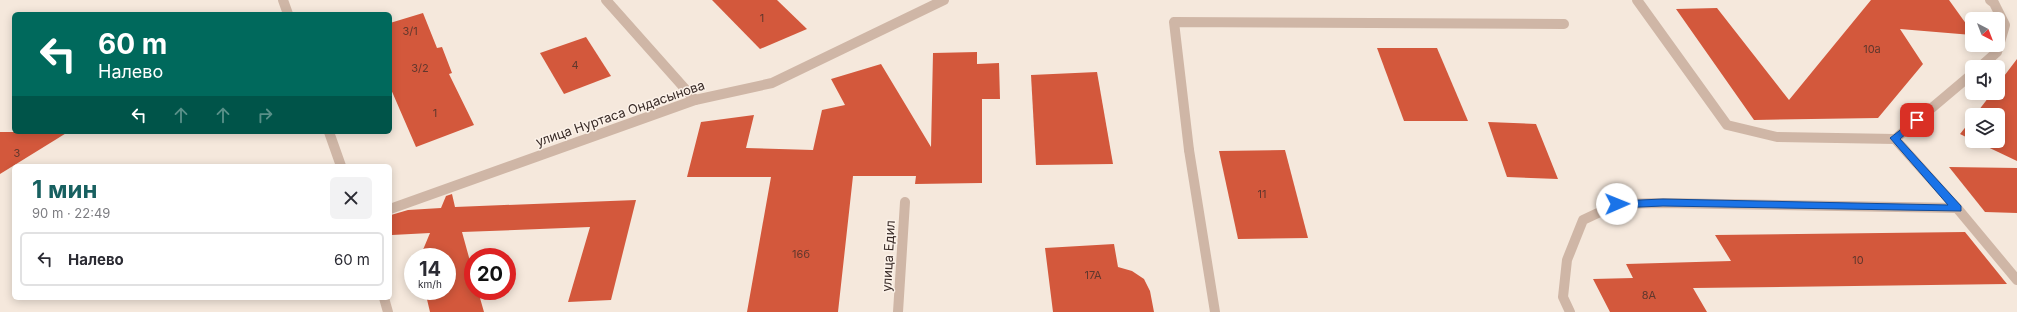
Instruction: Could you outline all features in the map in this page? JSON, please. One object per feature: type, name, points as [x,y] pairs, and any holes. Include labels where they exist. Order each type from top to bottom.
[{"type":"street","points":[[283,0],[287,12]]},
{"type":"street","points":[[606,0],[695,100]]},
{"type":"street","name":"улица Нуртаса Ондасынова","points":[[392,208],[695,100],[772,83],[944,0]]},
{"type":"street","points":[[1637,0],[1727,125],[1777,137],[1895,138],[1965,80]]},
{"type":"street","points":[[1988,60],[1997,52],[2005,25],[1994,3],[1990,0]]},
{"type":"street","points":[[1215,312],[1189,150],[1174,22],[1564,24]]},
{"type":"street","points":[[330,134],[340,164]]},
{"type":"street","points":[[1895,138],[1957,208],[2017,280]]},
{"type":"street","name":"улица Едил","points":[[898,312],[905,202]]},
{"type":"street","points":[[1570,312],[1563,297],[1567,260],[1583,220],[1617,204],[1663,203],[1957,208]]},
{"type":"street","points":[[385,300],[388,312]]},
{"type":"building","points":[[712,0],[777,0],[807,29],[760,49]]},
{"type":"building","points":[[1871,0],[1949,0],[1965,22],[1965,34],[1900,29],[1923,64],[1878,118],[1754,120],[1676,9],[1717,8],[1789,100]]},
{"type":"building","points":[[423,13],[437,48],[442,47],[452,73],[449,74],[474,125],[416,147],[392,92],[392,22]]},
{"type":"building","points":[[586,37],[611,76],[564,94],[540,53]]},
{"type":"building","points":[[1377,48],[1437,48],[1468,121],[1404,121]]},
{"type":"building","points":[[977,52],[977,64],[999,63],[1000,99],[982,99],[982,183],[915,184],[916,176],[853,176],[838,312],[747,312],[771,177],[687,177],[701,122],[754,115],[746,148],[813,150],[822,110],[845,105],[831,79],[881,64],[931,147],[933,53]]},
{"type":"building","points":[[2017,59],[2017,161],[1990,148],[2005,148],[2005,108],[1980,108],[1987,100],[2005,100],[2005,75]]},
{"type":"building","points":[[1097,72],[1113,164],[1036,165],[1031,75]]},
{"type":"building","points":[[1488,122],[1536,124],[1558,179],[1507,177]]},
{"type":"building","points":[[1965,128],[1965,136],[1960,134]]},
{"type":"building","points":[[0,132],[12,132],[12,134],[65,134],[16,164],[12,164],[12,167],[0,174]]},
{"type":"building","points":[[1285,150],[1308,238],[1238,239],[1219,151]]},
{"type":"building","points":[[1949,167],[2017,168],[2017,213],[1985,212]]},
{"type":"building","points":[[452,194],[455,207],[636,200],[611,300],[568,302],[590,227],[462,232],[466,248],[464,248],[464,300],[481,300],[484,312],[430,312],[427,300],[456,300],[456,248],[424,248],[430,233],[392,235],[392,215],[408,210],[441,208],[446,196]]},
{"type":"building","points":[[1965,232],[2007,284],[1693,288],[1707,312],[1610,312],[1593,279],[1633,278],[1626,264],[1731,261],[1715,235]]},
{"type":"building","points":[[1114,244],[1118,267],[1132,271],[1144,279],[1150,291],[1154,312],[1053,312],[1045,248]]},
{"type":"route","points":[[1617,204],[1663,203],[1957,208],[1895,138],[1917,120]]}]
